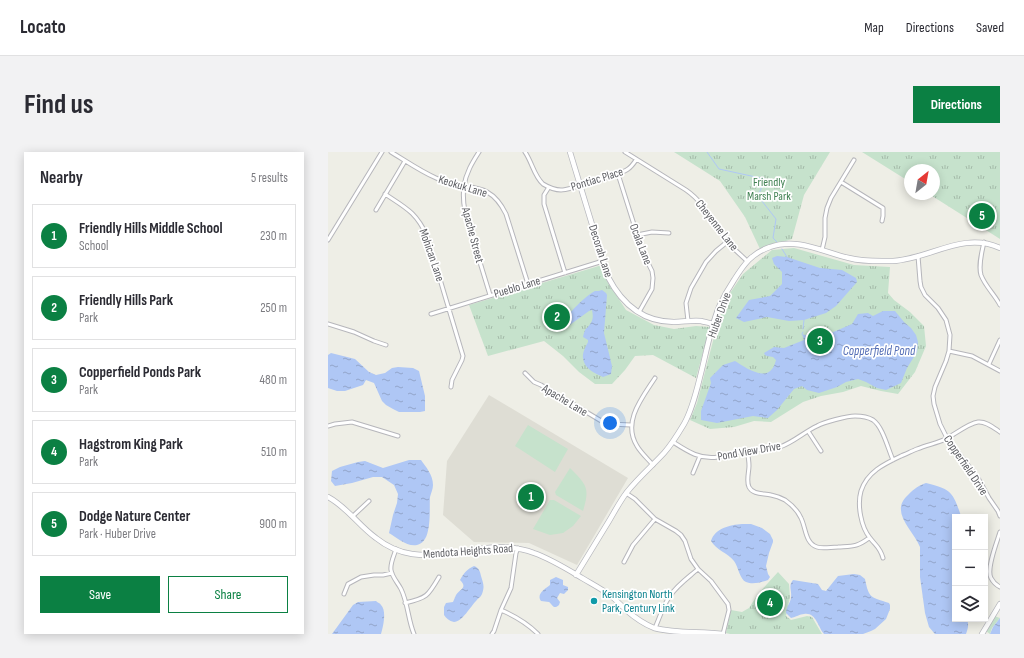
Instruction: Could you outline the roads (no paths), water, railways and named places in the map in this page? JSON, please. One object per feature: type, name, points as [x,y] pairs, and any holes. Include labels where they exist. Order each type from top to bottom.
[{"type":"street","points":[[328,240],[382,152]]},
{"type":"street","name":"Keokuk Lane","points":[[391,152],[437,179],[478,188],[487,191],[495,197],[502,205],[506,214],[528,284]]},
{"type":"street","name":"Apache Street","points":[[479,152],[467,174],[464,186],[465,215],[490,296]]},
{"type":"street","points":[[525,152],[529,157],[537,177],[548,187],[544,196],[544,204],[565,272]]},
{"type":"street","name":"Decorah Lane","points":[[570,152],[608,277],[622,300],[645,316],[659,321],[701,321],[713,324]]},
{"type":"street","name":"Cheyenne Lane","points":[[625,152],[695,196],[727,242],[747,261]]},
{"type":"street","points":[[376,210],[405,160]]},
{"type":"street","name":"Pontiac Place","points":[[548,187],[562,190],[580,186],[629,169],[636,160]]},
{"type":"street","points":[[822,250],[825,237],[827,208],[831,198],[854,160]]},
{"type":"street","name":"Ocala Lane","points":[[618,174],[642,253],[652,271],[652,289],[639,312]]},
{"type":"street","points":[[841,182],[883,208],[882,221]]},
{"type":"street","name":"Mohican Lane","points":[[385,194],[409,210],[423,226],[427,236],[463,356],[452,380],[451,387]]},
{"type":"street","points":[[637,235],[652,232],[669,233]]},
{"type":"street","points":[[688,321],[686,303],[691,288],[706,262],[727,242]]},
{"type":"street","name":"Huber Drive","points":[[576,575],[626,493],[664,453],[684,424],[693,402],[718,308],[726,292],[747,261],[758,252],[784,244],[800,244],[850,258],[872,261],[896,260],[918,256],[965,242],[984,242],[1000,248]]},
{"type":"street","points":[[984,242],[980,266],[981,274],[983,280],[1000,305]]},
{"type":"street","name":"Copperfield Drive","points":[[918,256],[921,287],[925,295],[938,308],[946,320],[950,335],[949,351],[933,396],[940,424],[947,438],[978,478],[1000,516]]},
{"type":"street","name":"Pueblo Lane","points":[[432,314],[603,261]]},
{"type":"street","points":[[328,324],[354,332],[386,345]]},
{"type":"street","points":[[989,364],[1000,340]]},
{"type":"street","points":[[949,351],[972,356],[1000,370]]},
{"type":"street","name":"Apache Lane","points":[[525,373],[534,382],[603,422],[610,424],[631,425]]},
{"type":"street","points":[[653,465],[640,451],[636,444],[632,435],[631,425],[635,410],[655,378]]},
{"type":"street","name":"Pond View Drive","points":[[673,442],[688,452],[708,458],[747,450],[769,450],[790,443],[818,425],[855,416],[866,417],[874,421],[880,427],[893,460]]},
{"type":"street","points":[[883,558],[881,550],[869,538],[865,530],[860,512],[859,502],[861,491],[866,480],[873,472],[893,460],[917,449],[937,443],[973,423],[980,421],[986,423],[1000,432]]},
{"type":"street","points":[[328,426],[352,422],[398,436]]},
{"type":"street","points":[[808,431],[821,451]]},
{"type":"street","points":[[747,450],[749,464],[748,486],[750,489],[756,492],[778,496],[791,505],[801,518],[809,541],[816,547],[854,546],[869,538]]},
{"type":"street","points":[[693,473],[700,456]]},
{"type":"street","points":[[626,493],[635,499],[655,519],[681,535],[685,541],[691,559],[728,604],[723,634]]},
{"type":"street","name":"Mendota Heights Road","points":[[328,497],[344,507],[375,538],[396,550],[411,554],[429,555],[495,547],[518,548],[545,557],[612,596],[628,612],[655,628],[673,632],[709,632],[723,634]]},
{"type":"street","points":[[353,516],[369,501]]},
{"type":"street","points":[[624,562],[633,545],[655,519]]},
{"type":"street","points":[[1000,532],[992,555],[989,573],[990,578],[1000,587]]},
{"type":"street","points":[[492,634],[511,588],[518,548]]},
{"type":"street","points":[[396,550],[391,562],[392,573],[405,598],[410,626],[414,634]]},
{"type":"street","points":[[655,628],[670,595],[698,569]]},
{"type":"street","points":[[344,594],[348,584],[361,577],[392,573]]},
{"type":"street","points":[[405,603],[419,600],[427,595],[439,577]]},
{"type":"street","points":[[982,634],[1000,604]]},
{"type":"street","points":[[501,610],[518,618],[538,634]]},
{"type":"water","name":"Copperfield Pond","points":[[777,256],[787,257],[820,268],[842,270],[856,278],[857,282],[836,306],[826,313],[804,320],[789,321],[767,317],[744,322],[736,318],[749,300],[770,296],[782,284],[782,272],[774,264],[772,258]]},
{"type":"water","points":[[602,290],[607,295],[604,333],[612,366],[611,374],[603,377],[588,368],[585,365],[583,358],[588,340],[583,337],[585,330],[592,320],[592,310],[567,327],[565,327],[562,323],[587,296],[595,291]]},
{"type":"water","name":"Copperfield Pond","points":[[883,311],[895,311],[911,328],[916,335],[918,342],[917,352],[907,368],[901,383],[886,390],[877,388],[858,379],[846,382],[837,387],[819,393],[807,390],[802,386],[794,389],[777,410],[768,418],[753,416],[717,423],[701,420],[701,411],[711,383],[710,378],[723,365],[735,361],[754,371],[764,374],[773,367],[776,360],[773,357],[765,355],[764,353],[774,347],[784,348],[804,340],[802,334],[817,339],[852,324],[858,314],[868,313],[873,316]]},
{"type":"water","points":[[331,353],[355,359],[369,372],[376,375],[398,367],[413,368],[419,371],[425,396],[425,411],[399,412],[393,409],[382,401],[374,383],[366,380],[363,385],[345,391],[337,391],[328,388],[328,355]]},
{"type":"water","points":[[409,460],[421,460],[429,471],[433,481],[433,488],[430,497],[428,532],[422,543],[417,545],[410,545],[389,533],[398,494],[394,485],[382,477],[373,477],[335,486],[331,481],[332,471],[358,462],[365,461],[383,468]]},
{"type":"water","points":[[926,483],[946,490],[956,502],[960,514],[952,514],[952,622],[968,622],[966,634],[935,634],[929,627],[925,613],[920,577],[920,547],[904,521],[901,508],[903,501],[908,495]]},
{"type":"water","points":[[751,524],[762,528],[770,534],[773,540],[766,566],[770,577],[768,580],[754,583],[744,581],[734,561],[716,547],[711,541],[719,530],[728,526]]},
{"type":"water","points":[[474,566],[480,573],[483,585],[482,594],[460,619],[454,622],[451,621],[444,615],[444,607],[446,603],[453,602],[456,595],[463,587],[460,580],[469,568]]},
{"type":"water","points":[[854,574],[860,575],[865,579],[868,590],[872,596],[878,600],[889,603],[890,605],[886,619],[875,629],[863,634],[824,634],[811,615],[802,614],[791,618],[786,613],[791,599],[790,586],[793,580],[818,584],[822,590],[826,591],[838,576]]},
{"type":"water","points":[[556,577],[563,580],[563,585],[568,587],[568,590],[564,594],[560,593],[557,598],[560,602],[559,605],[554,607],[549,602],[541,601],[540,594],[550,585],[550,580]]},
{"type":"water","points":[[376,601],[381,604],[384,611],[381,634],[332,634],[353,605],[358,602]]},
{"type":"water","points":[[1000,618],[1000,634],[990,634],[993,627]]},
{"type":"waterway","points":[[707,152],[719,169],[765,179],[758,196],[776,219],[773,238],[777,242]]},
{"type":"waterway","points":[[782,249],[787,257]]},
{"type":"waterway","points":[[803,329],[804,320]]},
{"type":"place","name":"Dodge Nature Center","points":[[982,216]]},
{"type":"place","name":"Friendly Hills Park","points":[[557,317]]},
{"type":"place","name":"Copperfield Ponds Park","points":[[820,341]]},
{"type":"place","name":"Friendly Hills Middle School","points":[[531,497]]},
{"type":"place","name":"Kensington North Park, Century Link","points":[[594,601]]},
{"type":"place","name":"Hagstrom King Park","points":[[770,603]]},
{"type":"park label","name":"Friendly Marsh Park","points":[[769,189]]}]
